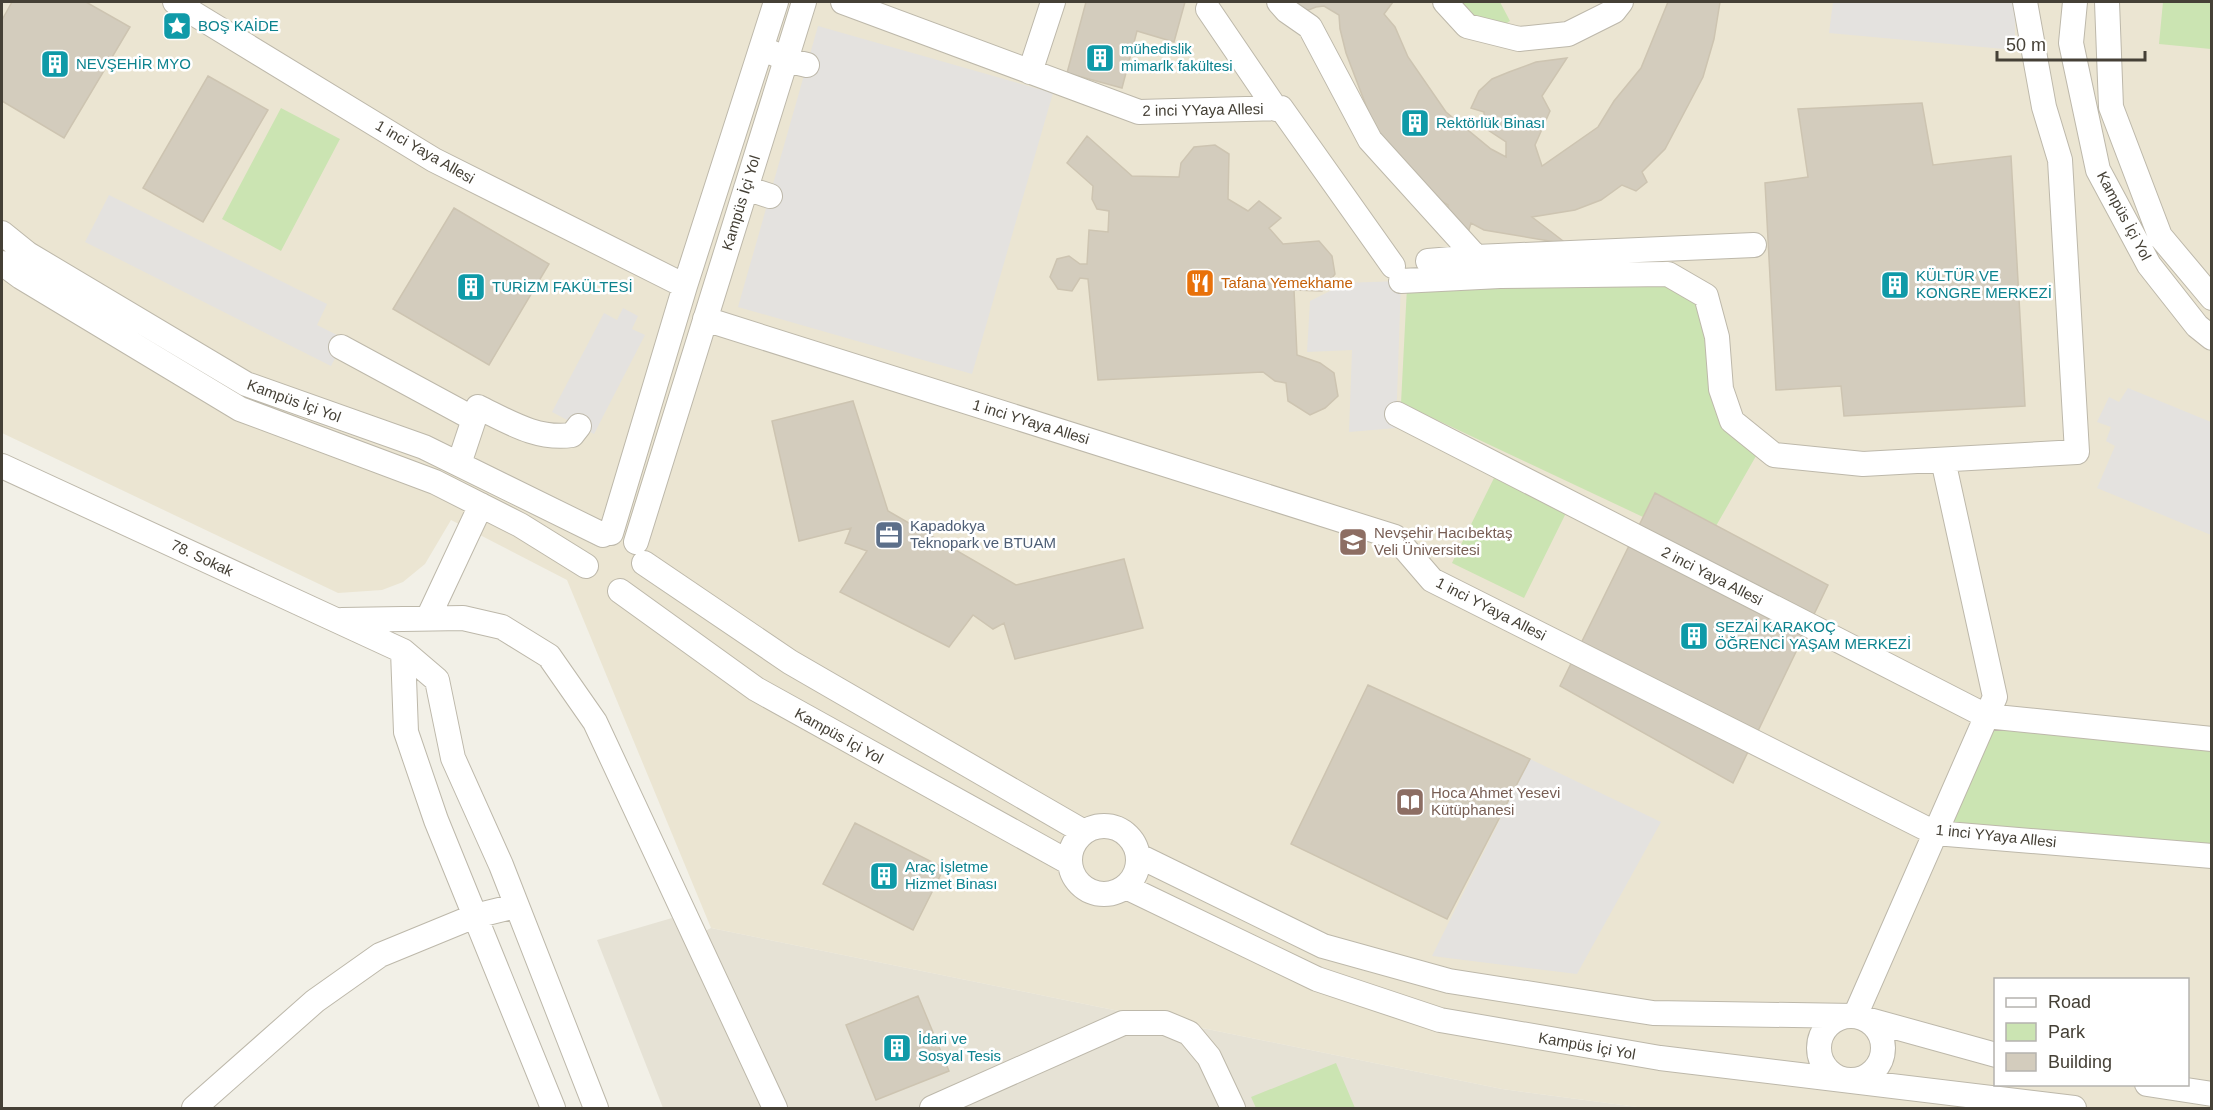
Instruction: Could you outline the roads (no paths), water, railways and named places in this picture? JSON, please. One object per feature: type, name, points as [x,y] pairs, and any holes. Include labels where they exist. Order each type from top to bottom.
[{"type":"street","name":"1 inci Yaya Allesi","points":[[175,2],[434,160],[685,286]]},
{"type":"street","name":"Kampüs İçi Yol","points":[[2,233],[28,254],[246,384],[424,447],[607,534],[776,2]]},
{"type":"street","name":"Kampüs İçi Yol","points":[[640,553],[705,320],[746,188],[796,63],[804,2]]},
{"type":"street","name":"2 inci YYaya Allesi","points":[[843,2],[1139,112],[1281,108],[1397,274],[1500,276],[1668,274],[1706,296],[1717,338],[1720,389],[1732,421],[1774,455],[1863,464],[1943,459]]},
{"type":"street","points":[[1279,2],[1287,11],[1310,27],[1370,140],[1476,257]]},
{"type":"street","points":[[1445,2],[1467,26],[1519,39],[1568,34],[1614,11],[1621,2]]},
{"type":"street","points":[[1855,1016],[1995,697],[1943,459],[2077,452],[2060,160],[2044,107],[2025,2]]},
{"type":"street","name":"Kampüs İçi Yol","points":[[2075,2],[2071,43],[2098,170],[2149,265],[2197,326],[2211,338]]},
{"type":"street","name":"Kampüs İçi Yol","points":[[2107,2],[2112,107],[2160,236],[2211,298]]},
{"type":"street","points":[[1030,72],[1049,3]]},
{"type":"street","points":[[1208,9],[1276,108]]},
{"type":"street","points":[[761,47],[796,63]]},
{"type":"street","points":[[746,188],[770,196]]},
{"type":"street","points":[[1428,261],[1754,245]]},
{"type":"street","name":"Kampüs İçi Yol","points":[[2,263],[21,277],[240,409],[435,482],[520,525],[586,566]]},
{"type":"street","name":"1 inci YYaya Allesi","points":[[705,320],[1395,537],[1432,580],[1935,833],[2211,856]]},
{"type":"street","points":[[341,347],[474,419]]},
{"type":"street","points":[[459,464],[478,406],[526,430],[547,437],[572,435],[579,426]]},
{"type":"street","name":"2 inci Yaya Allesi","points":[[1397,414],[1986,716],[2211,739]]},
{"type":"street","name":"78. Sokak","points":[[2,466],[403,651],[436,680],[453,758],[501,865],[596,1108]]},
{"type":"street","points":[[428,618],[481,505]]},
{"type":"street","points":[[622,533],[633,538],[640,553],[639,579],[631,587],[620,591],[608,590],[598,585],[590,577],[586,566],[586,555],[591,544],[607,534],[622,533]]},
{"type":"street","points":[[640,553],[790,662],[1084,832]]},
{"type":"street","name":"Kampüs İçi Yol","points":[[620,591],[756,689],[1070,863]]},
{"type":"street","points":[[337,621],[463,618],[502,627],[549,656],[596,722],[775,1108]]},
{"type":"street","points":[[403,651],[406,732],[436,820],[553,1108]]},
{"type":"street","points":[[1107,826],[1128,835],[1139,856],[1134,878],[1126,887],[1115,893],[1091,892],[1077,880],[1070,863],[1071,851],[1076,840],[1084,832],[1095,827],[1107,826]]},
{"type":"street","points":[[1139,856],[1323,946],[1449,981],[1653,1013],[1855,1016],[1994,1055]]},
{"type":"street","name":"Kampüs İçi Yol","points":[[1126,887],[1317,979],[1440,1020],[1660,1058],[2074,1108]]},
{"type":"street","points":[[194,1108],[315,1001],[380,955],[475,916],[516,906]]},
{"type":"street","points":[[1855,1016],[1865,1019],[1879,1034],[1883,1044],[1882,1054],[1872,1072],[1854,1080],[1844,1079],[1827,1069],[1822,1061],[1819,1043],[1827,1026],[1835,1020],[1855,1016]]},
{"type":"street","points":[[932,1108],[1124,1023],[1165,1023],[1190,1033],[1209,1057],[1233,1108]]},
{"type":"street","points":[[2160,1086],[2211,1094]]},
{"type":"place","name":"BOŞ KAİDE","points":[[177,26]]},
{"type":"place","name":"mühedislik mimarlk fakültesi","points":[[1100,58]]},
{"type":"place","name":"NEVŞEHİR MYO","points":[[55,64]]},
{"type":"place","name":"Rektörlük Binası","points":[[1415,123]]},
{"type":"place","name":"Tafana Yemekhame","points":[[1200,283]]},
{"type":"place","name":"KÜLTÜR VE KONGRE MERKEZİ","points":[[1895,285]]},
{"type":"place","name":"TURİZM FAKÜLTESİ","points":[[471,287]]},
{"type":"place","name":"Kapadokya Teknopark ve BTUAM","points":[[889,535]]},
{"type":"place","name":"Nevşehir Hacıbektaş Veli Üniversitesi","points":[[1353,542]]},
{"type":"place","name":"SEZAİ KARAKOÇ ÖĞRENCİ YAŞAM MERKEZİ","points":[[1694,636]]},
{"type":"place","name":"Hoca Ahmet Yesevi Kütüphanesi","points":[[1410,802]]},
{"type":"place","name":"Araç İşletme Hizmet Binası","points":[[884,876]]},
{"type":"place","name":"İdari ve Sosyal Tesis","points":[[897,1048]]}]
